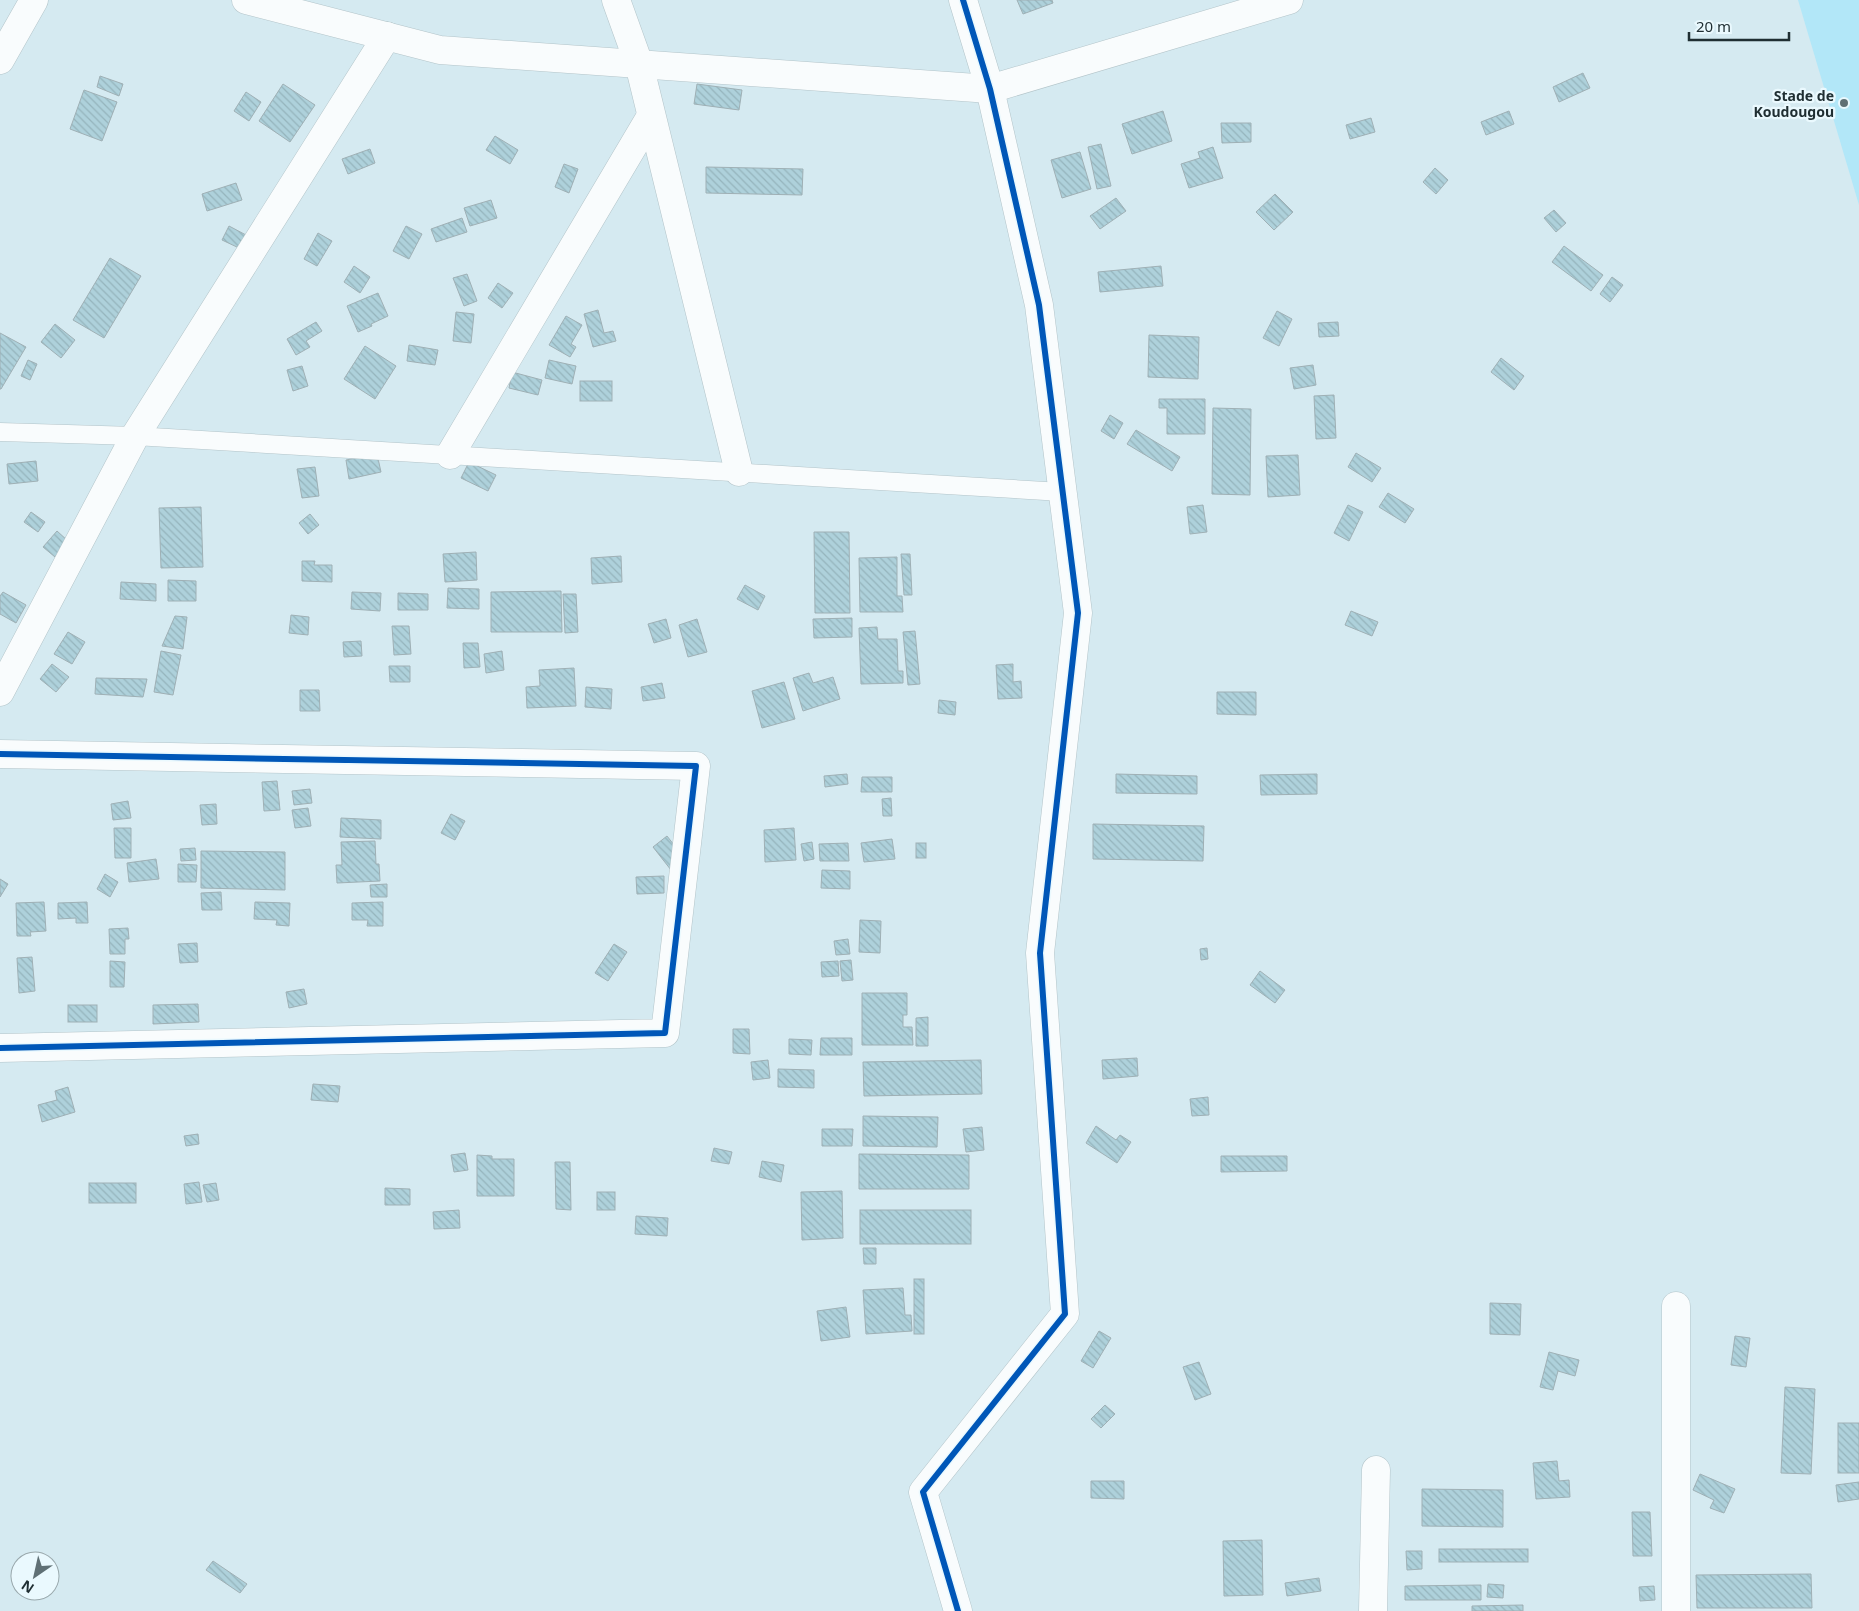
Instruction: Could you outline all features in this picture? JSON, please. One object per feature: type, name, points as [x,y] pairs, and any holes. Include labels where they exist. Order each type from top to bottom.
[{"type":"street","points":[[0,60],[34,0]]},
{"type":"street","points":[[246,0],[440,50],[990,89],[1289,0]]},
{"type":"street","points":[[616,0],[639,64],[739,472]]},
{"type":"street","points":[[958,1611],[924,1492],[1065,1314],[1040,952],[1078,613],[1039,305],[990,89],[963,0]]},
{"type":"street","points":[[0,692],[134,436],[387,36]]},
{"type":"street","points":[[450,455],[651,116]]},
{"type":"street","points":[[0,754],[696,766],[665,1033],[0,1048]]},
{"type":"street","points":[[1676,1306],[1676,1611]]},
{"type":"street","points":[[1373,1611],[1376,1470]]},
{"type":"lane","points":[[0,432],[134,436],[1062,492]]},
{"type":"shaded area","name":"Stade de Koudougou","points":[[1798,0],[1859,0],[1859,205]]},
{"type":"building","points":[[1017,0],[1052,0],[1053,3],[1023,14]]},
{"type":"building","points":[[1583,73],[1590,88],[1559,102],[1553,87]]},
{"type":"building","points":[[100,76],[123,84],[119,96],[97,87]]},
{"type":"building","points":[[283,84],[315,105],[290,142],[259,121]]},
{"type":"building","points":[[697,84],[742,90],[739,110],[694,104]]},
{"type":"building","points":[[84,90],[117,102],[102,141],[70,129]]},
{"type":"building","points":[[246,92],[261,102],[249,121],[234,111]]},
{"type":"building","points":[[1163,111],[1172,141],[1132,154],[1122,124]]},
{"type":"building","points":[[1509,111],[1514,124],[1486,135],[1481,122]]},
{"type":"building","points":[[1371,118],[1375,132],[1350,139],[1346,125]]},
{"type":"building","points":[[1221,123],[1251,123],[1251,142],[1222,143]]},
{"type":"building","points":[[495,136],[518,150],[510,164],[486,150]]},
{"type":"building","points":[[1101,144],[1111,186],[1097,189],[1088,147]]},
{"type":"building","points":[[1213,147],[1223,178],[1189,188],[1181,164],[1200,158],[1198,152]]},
{"type":"building","points":[[370,149],[375,163],[348,174],[342,159]]},
{"type":"building","points":[[1080,152],[1091,189],[1062,198],[1051,160]]},
{"type":"building","points":[[564,164],[578,169],[569,193],[555,187]]},
{"type":"building","points":[[706,167],[803,169],[802,195],[706,193]]},
{"type":"building","points":[[1435,168],[1448,180],[1436,194],[1423,182]]},
{"type":"building","points":[[236,183],[242,200],[207,211],[202,194]]},
{"type":"building","points":[[1275,194],[1293,212],[1274,230],[1256,212]]},
{"type":"building","points":[[1116,198],[1126,211],[1100,229],[1090,216]]},
{"type":"building","points":[[491,200],[497,218],[470,226],[464,208]]},
{"type":"building","points":[[1554,210],[1566,223],[1556,232],[1544,218]]},
{"type":"building","points":[[462,218],[467,232],[436,242],[431,229]]},
{"type":"building","points":[[229,226],[246,235],[239,248],[222,240]]},
{"type":"building","points":[[406,226],[422,234],[409,259],[393,251]]},
{"type":"building","points":[[318,233],[332,241],[317,266],[304,259]]},
{"type":"building","points":[[1564,246],[1603,275],[1591,291],[1552,262]]},
{"type":"building","points":[[110,258],[141,276],[104,338],[73,320]]},
{"type":"building","points":[[354,266],[370,277],[360,293],[344,282]]},
{"type":"building","points":[[1161,266],[1163,286],[1100,292],[1098,272]]},
{"type":"building","points":[[467,274],[477,301],[464,306],[453,278]]},
{"type":"building","points":[[1612,277],[1623,285],[1610,302],[1600,294]]},
{"type":"building","points":[[498,283],[513,293],[502,308],[488,298]]},
{"type":"building","points":[[378,293],[388,316],[358,332],[347,306]]},
{"type":"building","points":[[598,310],[604,333],[613,331],[616,341],[593,347],[584,314]]},
{"type":"building","points":[[1277,311],[1292,319],[1279,346],[1263,338]]},
{"type":"building","points":[[456,312],[474,314],[471,343],[453,341]]},
{"type":"building","points":[[566,316],[582,325],[571,344],[576,347],[570,357],[549,345]]},
{"type":"building","points":[[316,322],[322,331],[306,341],[310,347],[296,355],[287,339]]},
{"type":"building","points":[[1338,322],[1339,336],[1319,337],[1318,323]]},
{"type":"building","points":[[55,324],[75,340],[61,358],[41,342]]},
{"type":"building","points":[[0,333],[26,347],[1,389],[0,389]]},
{"type":"building","points":[[1149,335],[1199,337],[1198,379],[1148,377]]},
{"type":"building","points":[[409,345],[438,350],[435,365],[407,361]]},
{"type":"building","points":[[365,346],[396,366],[375,399],[344,379]]},
{"type":"building","points":[[1501,358],[1524,376],[1514,390],[1491,372]]},
{"type":"building","points":[[28,360],[37,364],[30,380],[21,376]]},
{"type":"building","points":[[549,360],[576,366],[572,384],[545,378]]},
{"type":"building","points":[[1313,365],[1316,385],[1294,389],[1290,368]]},
{"type":"building","points":[[302,366],[308,386],[293,391],[287,370]]},
{"type":"building","points":[[512,372],[542,380],[538,395],[509,388]]},
{"type":"building","points":[[580,381],[612,381],[612,401],[580,401]]},
{"type":"building","points":[[1334,395],[1336,438],[1316,439],[1314,396]]},
{"type":"building","points":[[1159,399],[1205,399],[1205,434],[1167,434],[1167,408],[1159,408]]},
{"type":"building","points":[[1213,408],[1251,409],[1250,495],[1212,494]]},
{"type":"building","points":[[1110,415],[1123,423],[1114,439],[1101,431]]},
{"type":"building","points":[[1136,430],[1180,457],[1172,471],[1127,444]]},
{"type":"building","points":[[1356,453],[1381,468],[1372,482],[1348,467]]},
{"type":"building","points":[[377,454],[381,472],[349,479],[346,460]]},
{"type":"building","points":[[1298,455],[1300,495],[1268,497],[1266,456]]},
{"type":"building","points":[[36,461],[38,481],[9,484],[7,464]]},
{"type":"building","points":[[469,462],[496,475],[488,491],[461,478]]},
{"type":"building","points":[[315,467],[319,496],[302,498],[297,469]]},
{"type":"building","points":[[1388,493],[1414,509],[1405,523],[1379,507]]},
{"type":"building","points":[[1203,505],[1207,532],[1190,534],[1187,507]]},
{"type":"building","points":[[1348,505],[1363,512],[1349,541],[1334,533]]},
{"type":"building","points":[[201,507],[203,567],[161,568],[159,508]]},
{"type":"building","points":[[31,512],[45,522],[38,532],[24,522]]},
{"type":"building","points":[[310,514],[319,525],[308,534],[299,523]]},
{"type":"building","points":[[57,531],[68,541],[55,557],[43,547]]},
{"type":"building","points":[[814,532],[849,532],[850,613],[815,613]]},
{"type":"building","points":[[476,552],[477,580],[445,582],[443,554]]},
{"type":"building","points":[[901,554],[910,554],[912,595],[904,595]]},
{"type":"building","points":[[621,556],[622,582],[592,584],[591,558]]},
{"type":"building","points":[[897,557],[897,596],[902,596],[903,612],[860,612],[859,558]]},
{"type":"building","points":[[302,561],[315,561],[314,565],[332,565],[332,582],[302,581]]},
{"type":"building","points":[[168,580],[196,581],[196,601],[168,601]]},
{"type":"building","points":[[121,582],[156,584],[156,601],[120,599]]},
{"type":"building","points":[[745,585],[765,596],[758,610],[737,599]]},
{"type":"building","points":[[448,588],[479,589],[479,609],[447,608]]},
{"type":"building","points":[[561,591],[562,632],[491,632],[491,592]]},
{"type":"building","points":[[3,592],[26,605],[16,623],[0,614],[0,596]]},
{"type":"building","points":[[352,592],[381,593],[380,611],[351,609]]},
{"type":"building","points":[[398,593],[428,594],[428,610],[398,610]]},
{"type":"building","points":[[563,594],[576,594],[578,632],[565,633]]},
{"type":"building","points":[[1351,611],[1378,622],[1372,636],[1345,625]]},
{"type":"building","points":[[291,615],[309,617],[308,635],[289,633]]},
{"type":"building","points":[[175,616],[187,617],[183,649],[162,646]]},
{"type":"building","points":[[852,618],[852,637],[814,638],[813,619]]},
{"type":"building","points":[[666,619],[671,638],[654,643],[648,624]]},
{"type":"building","points":[[697,619],[707,652],[688,657],[679,625]]},
{"type":"building","points":[[392,626],[409,626],[411,654],[394,655]]},
{"type":"building","points":[[877,627],[878,639],[897,639],[898,671],[903,671],[903,683],[861,684],[859,628]]},
{"type":"building","points":[[915,631],[920,684],[908,685],[903,632]]},
{"type":"building","points":[[68,632],[85,642],[72,664],[54,654]]},
{"type":"building","points":[[361,641],[362,656],[344,657],[343,642]]},
{"type":"building","points":[[463,643],[478,643],[480,667],[464,668]]},
{"type":"building","points":[[161,651],[181,655],[173,695],[154,692]]},
{"type":"building","points":[[502,651],[504,670],[486,673],[484,654]]},
{"type":"building","points":[[52,664],[69,677],[56,692],[40,679]]},
{"type":"building","points":[[1013,664],[1013,682],[1021,681],[1022,698],[998,699],[996,665]]},
{"type":"building","points":[[389,666],[410,666],[410,682],[390,682]]},
{"type":"building","points":[[574,668],[576,706],[527,708],[526,687],[540,686],[539,670]]},
{"type":"building","points":[[809,673],[813,683],[833,677],[840,699],[803,711],[793,678]]},
{"type":"building","points":[[96,678],[147,679],[143,697],[95,694]]},
{"type":"building","points":[[784,682],[795,719],[762,728],[752,691]]},
{"type":"building","points":[[662,683],[665,698],[643,701],[641,687]]},
{"type":"building","points":[[586,687],[612,689],[611,709],[585,707]]},
{"type":"building","points":[[300,690],[319,690],[320,711],[300,711]]},
{"type":"building","points":[[1217,692],[1256,692],[1256,715],[1217,714]]},
{"type":"building","points":[[939,700],[956,702],[955,715],[938,713]]},
{"type":"building","points":[[847,774],[848,784],[825,787],[824,776]]},
{"type":"building","points":[[1116,774],[1197,776],[1197,794],[1116,793]]},
{"type":"building","points":[[1317,774],[1317,794],[1261,795],[1260,775]]},
{"type":"building","points":[[862,777],[892,777],[892,792],[861,792]]},
{"type":"building","points":[[277,781],[280,810],[264,811],[262,782]]},
{"type":"building","points":[[310,789],[312,803],[294,805],[292,791]]},
{"type":"building","points":[[891,798],[892,816],[883,816],[882,799]]},
{"type":"building","points":[[128,801],[131,818],[113,820],[111,804]]},
{"type":"building","points":[[216,804],[217,824],[202,825],[200,805]]},
{"type":"building","points":[[308,808],[311,826],[295,828],[292,810]]},
{"type":"building","points":[[451,814],[465,821],[455,840],[441,833]]},
{"type":"building","points":[[341,818],[381,820],[381,839],[340,837]]},
{"type":"building","points":[[1093,824],[1204,826],[1203,861],[1093,859]]},
{"type":"building","points":[[114,828],[131,828],[131,858],[115,858]]},
{"type":"building","points":[[794,828],[796,860],[765,862],[764,830]]},
{"type":"building","points":[[667,836],[685,859],[671,870],[653,847]]},
{"type":"building","points":[[892,839],[895,859],[864,862],[861,843]]},
{"type":"building","points":[[375,841],[376,864],[379,864],[380,881],[337,883],[336,865],[342,865],[341,842]]},
{"type":"building","points":[[812,842],[814,859],[804,861],[801,844]]},
{"type":"building","points":[[848,843],[849,861],[820,861],[819,844]]},
{"type":"building","points":[[916,843],[926,843],[926,858],[916,858]]},
{"type":"building","points":[[195,848],[196,860],[181,861],[180,849]]},
{"type":"building","points":[[201,851],[285,852],[285,890],[201,888]]},
{"type":"building","points":[[156,859],[159,879],[129,882],[127,863]]},
{"type":"building","points":[[178,864],[197,865],[196,882],[178,882]]},
{"type":"building","points":[[822,870],[850,871],[850,889],[821,888]]},
{"type":"building","points":[[105,874],[118,882],[110,897],[97,889]]},
{"type":"building","points":[[664,876],[664,893],[637,894],[636,877]]},
{"type":"building","points":[[0,879],[8,884],[0,897]]},
{"type":"building","points":[[387,884],[387,897],[371,897],[370,885]]},
{"type":"building","points":[[221,892],[222,910],[202,910],[201,893]]},
{"type":"building","points":[[44,902],[46,931],[30,932],[31,936],[17,936],[16,903]]},
{"type":"building","points":[[87,902],[88,923],[76,923],[76,918],[58,919],[58,903]]},
{"type":"building","points":[[255,902],[290,903],[289,926],[276,925],[277,920],[254,919]]},
{"type":"building","points":[[383,902],[383,926],[367,926],[368,920],[352,920],[352,903]]},
{"type":"building","points":[[860,920],[881,921],[880,953],[859,952]]},
{"type":"building","points":[[128,928],[129,939],[125,939],[125,954],[110,954],[109,929]]},
{"type":"building","points":[[848,939],[850,954],[836,955],[834,941]]},
{"type":"building","points":[[197,943],[198,962],[180,963],[178,944]]},
{"type":"building","points":[[614,944],[627,952],[608,981],[595,973]]},
{"type":"building","points":[[1207,948],[1208,959],[1201,960],[1200,949]]},
{"type":"building","points":[[32,957],[35,991],[19,993],[17,958]]},
{"type":"building","points":[[851,960],[853,980],[842,981],[840,961]]},
{"type":"building","points":[[110,961],[125,962],[124,987],[110,987]]},
{"type":"building","points":[[838,961],[839,976],[822,977],[821,962]]},
{"type":"building","points":[[1260,971],[1285,990],[1275,1003],[1250,985]]},
{"type":"building","points":[[304,989],[307,1004],[289,1008],[286,992]]},
{"type":"building","points":[[862,993],[907,993],[907,1015],[903,1015],[903,1027],[912,1027],[913,1045],[862,1045]]},
{"type":"building","points":[[198,1004],[199,1022],[153,1024],[153,1005]]},
{"type":"building","points":[[68,1005],[97,1005],[97,1022],[68,1022]]},
{"type":"building","points":[[928,1017],[928,1046],[916,1046],[916,1018]]},
{"type":"building","points":[[733,1029],[749,1029],[750,1054],[733,1053]]},
{"type":"building","points":[[821,1038],[852,1038],[852,1055],[820,1055]]},
{"type":"building","points":[[789,1039],[812,1040],[811,1055],[789,1054]]},
{"type":"building","points":[[1137,1058],[1138,1076],[1103,1079],[1102,1060]]},
{"type":"building","points":[[768,1060],[770,1078],[753,1080],[751,1062]]},
{"type":"building","points":[[981,1060],[982,1094],[864,1096],[863,1062]]},
{"type":"building","points":[[778,1069],[814,1070],[814,1088],[778,1087]]},
{"type":"building","points":[[313,1084],[340,1086],[338,1102],[311,1100]]},
{"type":"building","points":[[68,1087],[75,1112],[42,1122],[38,1105],[57,1100],[55,1091]]},
{"type":"building","points":[[1208,1097],[1209,1115],[1192,1116],[1190,1099]]},
{"type":"building","points":[[863,1116],[938,1117],[937,1147],[863,1146]]},
{"type":"building","points":[[1096,1126],[1116,1140],[1120,1135],[1131,1142],[1117,1163],[1086,1143]]},
{"type":"building","points":[[982,1127],[984,1150],[966,1152],[963,1129]]},
{"type":"building","points":[[822,1129],[853,1129],[852,1146],[822,1146]]},
{"type":"building","points":[[198,1134],[199,1144],[186,1146],[184,1136]]},
{"type":"building","points":[[714,1148],[732,1152],[729,1164],[711,1161]]},
{"type":"building","points":[[465,1153],[468,1170],[454,1172],[451,1155]]},
{"type":"building","points":[[859,1154],[969,1155],[969,1189],[859,1189]]},
{"type":"building","points":[[477,1155],[492,1156],[492,1159],[514,1159],[514,1196],[477,1196]]},
{"type":"building","points":[[1221,1156],[1287,1156],[1287,1171],[1221,1172]]},
{"type":"building","points":[[762,1161],[784,1165],[781,1182],[759,1177]]},
{"type":"building","points":[[555,1162],[570,1162],[571,1210],[556,1209]]},
{"type":"building","points":[[199,1182],[202,1202],[186,1204],[184,1184]]},
{"type":"building","points":[[89,1183],[136,1183],[136,1203],[89,1203]]},
{"type":"building","points":[[216,1183],[219,1200],[207,1202],[203,1185]]},
{"type":"building","points":[[385,1188],[410,1189],[410,1205],[385,1205]]},
{"type":"building","points":[[842,1191],[843,1238],[802,1240],[801,1192]]},
{"type":"building","points":[[597,1192],[615,1192],[615,1210],[597,1210]]},
{"type":"building","points":[[459,1210],[460,1228],[434,1229],[433,1212]]},
{"type":"building","points":[[860,1210],[971,1210],[971,1244],[860,1244]]},
{"type":"building","points":[[636,1216],[668,1218],[667,1236],[635,1234]]},
{"type":"building","points":[[863,1248],[876,1248],[876,1264],[864,1264]]},
{"type":"building","points":[[914,1279],[924,1279],[924,1334],[914,1334]]},
{"type":"building","points":[[903,1288],[905,1315],[911,1315],[912,1331],[866,1334],[863,1290]]},
{"type":"building","points":[[1490,1303],[1521,1304],[1520,1335],[1490,1334]]},
{"type":"building","points":[[846,1307],[850,1337],[821,1341],[817,1311]]},
{"type":"building","points":[[1099,1331],[1111,1338],[1093,1368],[1081,1361]]},
{"type":"building","points":[[1735,1336],[1750,1338],[1746,1367],[1731,1365]]},
{"type":"building","points":[[1549,1352],[1579,1360],[1575,1376],[1558,1371],[1553,1390],[1540,1387]]},
{"type":"building","points":[[1199,1362],[1211,1394],[1195,1400],[1183,1367]]},
{"type":"building","points":[[1785,1387],[1815,1389],[1811,1474],[1781,1473]]},
{"type":"building","points":[[1105,1405],[1115,1414],[1101,1428],[1091,1419]]},
{"type":"building","points":[[1838,1423],[1859,1423],[1859,1473],[1838,1473]]},
{"type":"building","points":[[1557,1461],[1559,1481],[1569,1480],[1570,1497],[1536,1499],[1533,1463]]},
{"type":"building","points":[[1700,1474],[1735,1489],[1724,1513],[1710,1508],[1714,1500],[1693,1490]]},
{"type":"building","points":[[1091,1481],[1124,1481],[1124,1499],[1091,1498]]},
{"type":"building","points":[[1859,1482],[1859,1499],[1838,1502],[1836,1485]]},
{"type":"building","points":[[1422,1489],[1503,1490],[1503,1527],[1422,1526]]},
{"type":"building","points":[[1632,1512],[1650,1512],[1652,1556],[1633,1556]]},
{"type":"building","points":[[1262,1540],[1263,1595],[1224,1596],[1223,1541]]},
{"type":"building","points":[[1439,1549],[1528,1549],[1528,1562],[1439,1562]]},
{"type":"building","points":[[1406,1551],[1422,1551],[1422,1569],[1407,1570]]},
{"type":"building","points":[[213,1561],[247,1584],[240,1593],[206,1570]]},
{"type":"building","points":[[1811,1574],[1812,1608],[1697,1608],[1696,1575]]},
{"type":"building","points":[[1319,1578],[1321,1591],[1287,1596],[1285,1583]]},
{"type":"building","points":[[1488,1584],[1504,1585],[1503,1598],[1487,1597]]},
{"type":"building","points":[[1481,1585],[1481,1600],[1405,1600],[1405,1586]]},
{"type":"building","points":[[1654,1586],[1655,1600],[1640,1601],[1639,1587]]},
{"type":"building","points":[[1523,1605],[1523,1611],[1472,1611],[1472,1606]]},
{"type":"cycle path","points":[[958,1611],[923,1492],[1065,1314],[1040,953],[1078,613],[1039,305],[990,89],[963,0]]},
{"type":"cycle path","points":[[0,754],[696,766],[665,1033],[0,1048]]},
{"type":"place","name":"Stade de Koudougou","points":[[1844,103]]}]
